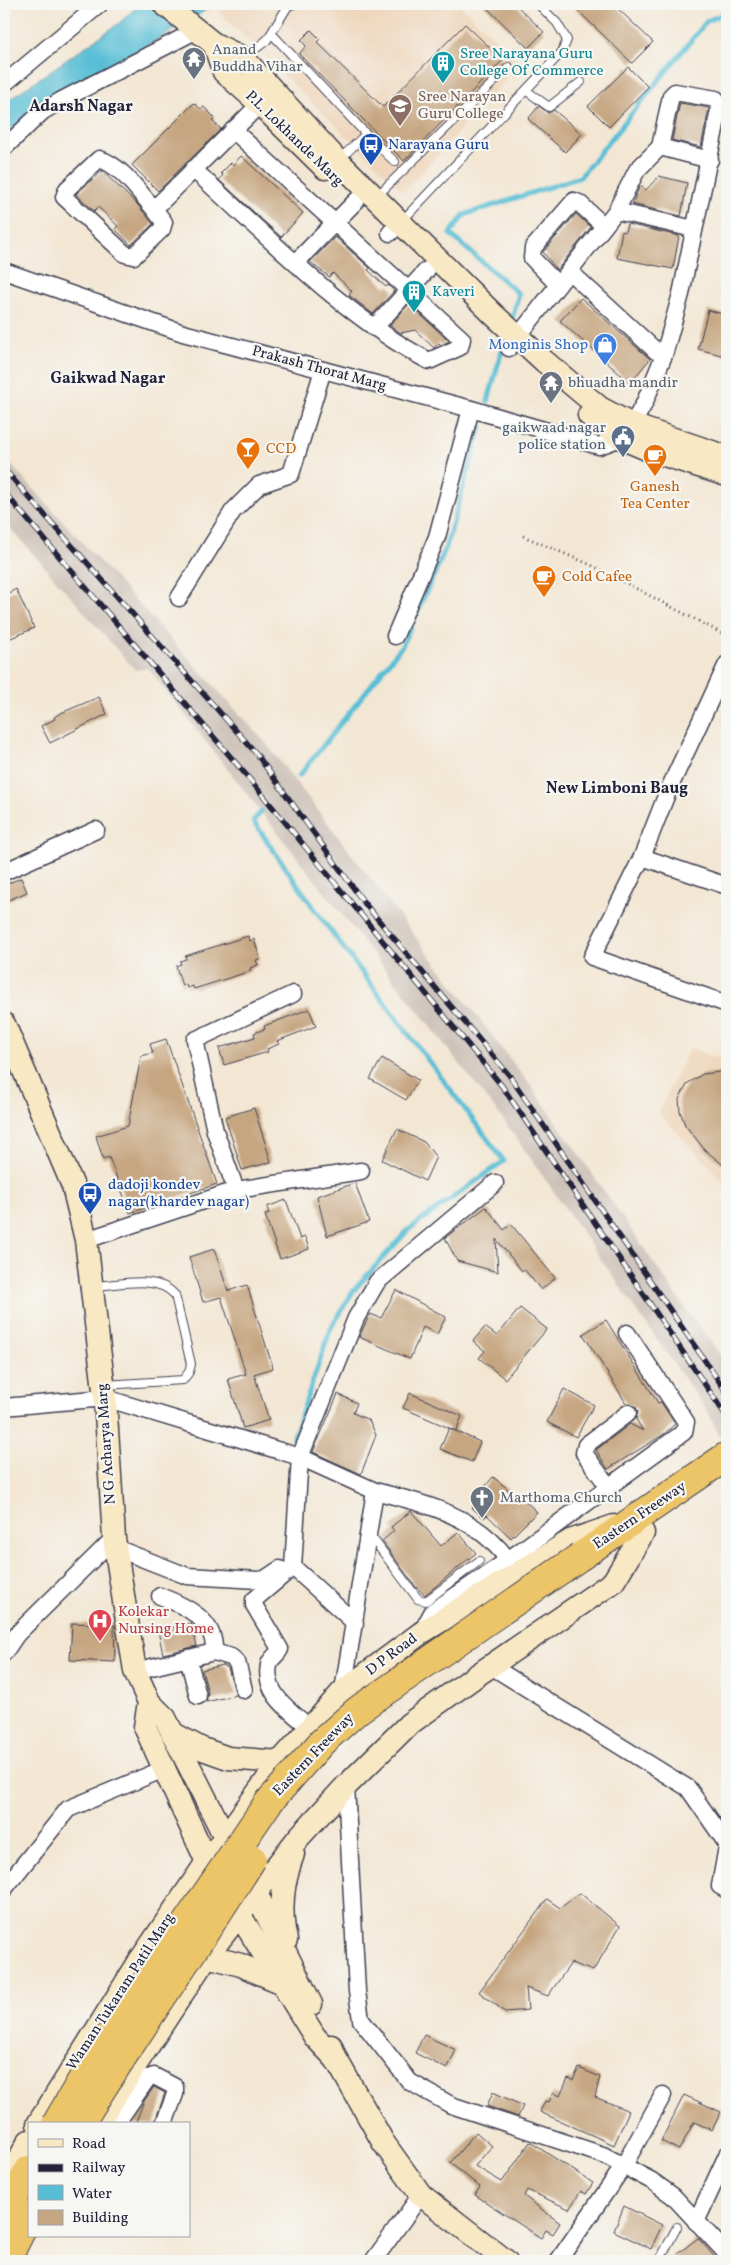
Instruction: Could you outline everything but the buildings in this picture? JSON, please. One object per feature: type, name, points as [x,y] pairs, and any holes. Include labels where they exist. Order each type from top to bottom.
[{"type":"highway","name":"Eastern Freeway","points":[[81,2122],[112,2071],[208,1930],[284,1807],[332,1756],[368,1723],[638,1526],[697,1487],[727,1456]]},
{"type":"highway","name":"Eastern Freeway","points":[[697,1487],[727,1476]]},
{"type":"highway","name":"Eastern Freeway","points":[[57,2122],[97,2054],[268,1804],[322,1742],[358,1710],[586,1564]]},
{"type":"highway","points":[[4,2214],[28,2172]]},
{"type":"highway","points":[[6,2261],[28,2217]]},
{"type":"main road","name":"P.L. Lokhande Marg","points":[[164,4],[202,34],[338,161],[366,199]]},
{"type":"main road","name":"P.L. Lokhande Marg","points":[[234,65],[260,104],[366,199],[514,343]]},
{"type":"main road","name":"P.L. Lokhande Marg","points":[[395,228],[427,270],[514,343],[600,408],[649,450],[727,475]]},
{"type":"main road","name":"P.L. Lokhande Marg","points":[[626,432],[727,457]]},
{"type":"main road","name":"N G Acharya Marg","points":[[4,1024],[73,1186],[86,1240],[105,1392],[115,1543],[135,1671],[149,1702]]},
{"type":"main road","name":"D P Road","points":[[207,1862],[280,1762],[343,1691],[421,1633],[570,1541],[638,1526]]},
{"type":"main road","points":[[100,2122],[127,2093],[207,1956],[299,1837],[346,1786],[409,1724],[613,1582],[638,1526]]},
{"type":"main road","points":[[149,1702],[165,1718],[224,1839],[257,1893],[287,1978]]},
{"type":"main road","points":[[149,1702],[145,1727],[207,1862],[239,1914],[326,2031],[336,2059],[384,2142],[421,2195],[506,2261]]},
{"type":"main road","points":[[172,1733],[200,1748],[228,1758],[280,1762]]},
{"type":"main road","points":[[287,1978],[281,1906],[285,1878],[299,1837]]},
{"type":"main road","name":"Waman Tukaram Patil Marg","points":[[39,2122],[134,1970],[207,1862]]},
{"type":"main road","points":[[207,1956],[287,1978]]},
{"type":"main road","points":[[4,2187],[28,2143]]},
{"type":"main road","points":[[19,2261],[31,2238]]},
{"type":"street","points":[[4,84],[100,4]]},
{"type":"street","points":[[4,148],[42,112],[60,101],[202,34]]},
{"type":"street","points":[[514,343],[616,211],[638,170],[660,147],[671,96],[675,92],[716,99],[720,105],[681,294],[664,355],[644,404],[626,432]]},
{"type":"street","points":[[154,209],[260,104]]},
{"type":"street","points":[[193,169],[296,262],[374,328],[399,345],[429,361],[460,347],[462,339],[233,130]]},
{"type":"street","points":[[660,147],[710,160]]},
{"type":"street","points":[[99,158],[108,161],[119,171],[154,209],[164,222],[162,228],[134,256],[125,254],[64,197],[67,189],[99,158]]},
{"type":"street","points":[[296,262],[335,222],[366,199]]},
{"type":"street","points":[[558,285],[532,258],[533,248],[574,201],[579,203],[604,226]]},
{"type":"street","points":[[616,211],[694,229]]},
{"type":"street","points":[[374,328],[427,270]]},
{"type":"street","name":"Prakash Thorat Marg","points":[[4,271],[183,333],[471,409],[599,446],[626,432]]},
{"type":"street","points":[[569,271],[656,351],[664,355]]},
{"type":"street","points":[[179,598],[233,511],[259,485],[291,474],[323,370]]},
{"type":"street","points":[[395,636],[437,537],[471,409]]},
{"type":"street","points":[[727,664],[668,791],[642,857],[592,957],[727,1004]]},
{"type":"street","points":[[4,872],[96,830]]},
{"type":"street","points":[[642,857],[727,886]]},
{"type":"street","points":[[236,1190],[215,1131],[195,1040],[293,994]]},
{"type":"street","points":[[86,1240],[236,1190],[362,1171]]},
{"type":"street","points":[[4,1652],[17,1634],[115,1543],[187,1576],[265,1579],[276,1573],[286,1562],[295,1455],[356,1318],[377,1282],[495,1183]]},
{"type":"street","points":[[421,1633],[433,1611],[508,1560],[684,1432],[686,1422],[627,1333]]},
{"type":"street","points":[[4,1407],[105,1392],[242,1445],[295,1455],[375,1491],[428,1504],[476,1526],[499,1548],[508,1560]]},
{"type":"street","points":[[608,1486],[584,1453],[586,1445],[628,1414]]},
{"type":"street","points":[[295,1455],[293,1567],[254,1600],[254,1605],[280,1648],[269,1665],[270,1684],[276,1698],[310,1728]]},
{"type":"street","points":[[343,1691],[375,1491]]},
{"type":"street","points":[[293,1567],[355,1623]]},
{"type":"street","points":[[160,1596],[199,1616],[208,1625],[215,1642],[214,1652]]},
{"type":"street","points":[[135,1671],[214,1652],[231,1657],[237,1662],[244,1690]]},
{"type":"street","points":[[188,1658],[198,1696]]},
{"type":"street","points":[[491,1666],[688,1788],[727,1845],[720,1886],[727,1890]]},
{"type":"street","points":[[4,1888],[68,1809],[164,1769]]},
{"type":"street","points":[[346,1786],[357,1990],[361,2020],[410,2082],[451,2105],[603,2155],[652,2181],[673,2196],[727,2254]]},
{"type":"street","points":[[117,2122],[127,2093],[148,2078],[154,2076],[175,2087],[175,2094],[165,2122]]},
{"type":"street","points":[[558,2261],[623,2167],[663,2095]]},
{"type":"street","points":[[696,2222],[727,2156]]},
{"type":"street","points":[[373,2261],[421,2195]]},
{"type":"lane","points":[[234,65],[272,34],[288,6],[293,4]]},
{"type":"lane","points":[[395,228],[562,52],[567,40],[557,23],[538,4]]},
{"type":"lane","points":[[272,34],[366,134],[396,162]]},
{"type":"lane","points":[[366,199],[508,67]]},
{"type":"lane","points":[[526,91],[549,107],[581,82]]},
{"type":"lane","points":[[338,161],[366,134]]},
{"type":"lane","points":[[92,1286],[155,1282],[168,1287],[175,1295],[191,1364],[189,1372],[183,1380],[105,1392]]},
{"type":"lane","points":[[368,1534],[418,1599],[426,1601],[479,1561]]},
{"type":"lane","points":[[659,2261],[677,2226]]},
{"type":"path","points":[[523,536],[591,565],[727,636]]},
{"type":"shaded area","name":"Sree Narayan Guru College","points":[[230,4],[458,4],[521,62],[404,192],[219,12]]},
{"type":"shaded area","points":[[4,457],[265,742],[537,1094],[690,1315],[727,1363],[727,1452],[709,1414],[503,1119],[148,668],[135,670],[4,521]]},
{"type":"shaded area","points":[[690,1047],[727,1062],[727,1185],[658,1112]]},
{"type":"water","points":[[140,4],[216,4],[149,45],[33,109],[4,136],[4,103],[118,24]]},
{"type":"waterway","points":[[512,319],[519,294],[450,234],[464,215],[580,177],[707,21],[727,12]]},
{"type":"waterway","points":[[488,401],[502,350]]},
{"type":"waterway","points":[[299,776],[402,646],[445,550],[481,426]]},
{"type":"waterway","points":[[262,811],[253,821],[321,918],[504,1161],[408,1230],[354,1290],[331,1328],[293,1439]]},
{"type":"railway","points":[[4,469],[255,752],[365,904],[509,1075],[727,1393]]},
{"type":"railway","points":[[4,492],[247,776],[502,1086],[727,1417]]},
{"type":"place","name":"Anand Buddha Vihar","points":[[194,80]]},
{"type":"place","name":"Sree Narayana Guru College Of Commerce","points":[[443,84]]},
{"type":"place","name":"Sree Narayan Guru College","points":[[400,127]]},
{"type":"place","name":"Narayana Guru","points":[[371,166]]},
{"type":"place","name":"Kaveri","points":[[414,313]]},
{"type":"place","name":"Monginis Shop","points":[[605,366]]},
{"type":"place","name":"bhuadha mandir","points":[[551,404]]},
{"type":"place","name":"gaikwaad nagar police station","points":[[623,458]]},
{"type":"place","name":"CCD","points":[[248,470]]},
{"type":"place","name":"Ganesh Tea Center","points":[[655,477]]},
{"type":"place","name":"Cold Cafee","points":[[544,598]]},
{"type":"place","name":"dadoji kondev nagar(khardev nagar)","points":[[90,1215]]},
{"type":"place","name":"Marthoma Church","points":[[482,1519]]},
{"type":"place","name":"Kolekar Nursing Home","points":[[100,1642]]},
{"type":"district","name":"Adarsh Nagar","points":[[81,107]]},
{"type":"district","name":"Gaikwad Nagar","points":[[108,379]]},
{"type":"district","name":"New Limboni Baug","points":[[617,789]]}]
